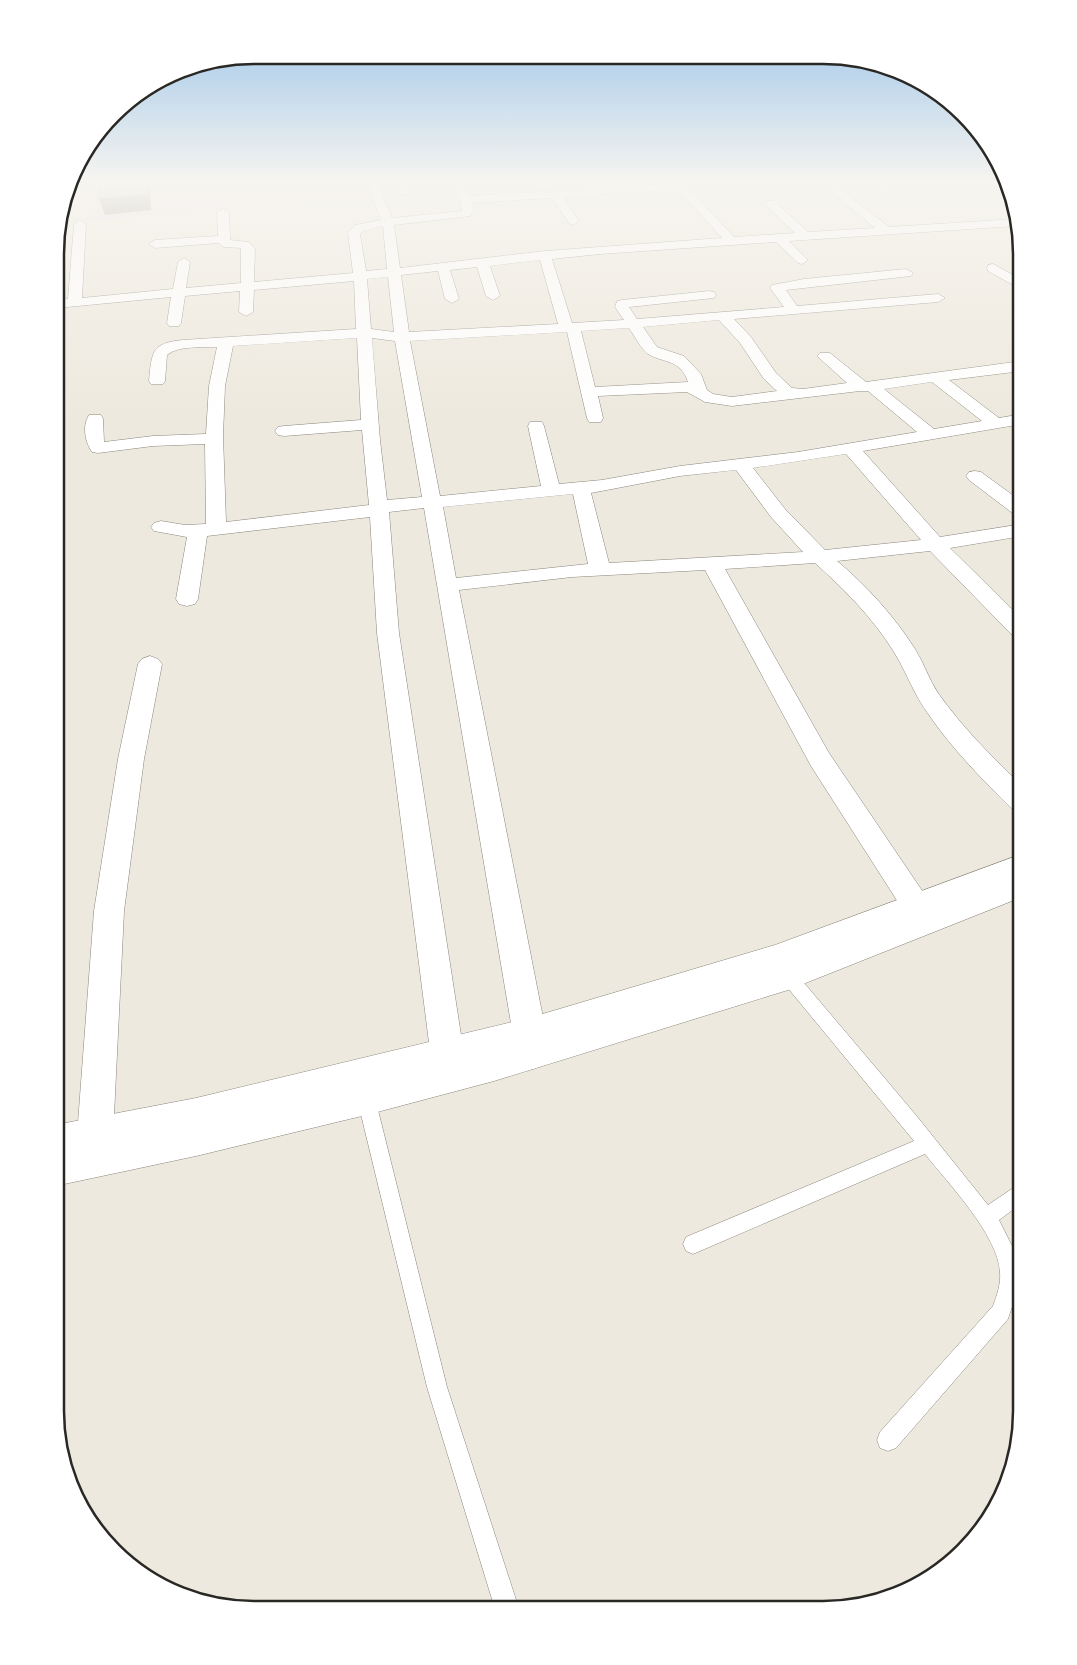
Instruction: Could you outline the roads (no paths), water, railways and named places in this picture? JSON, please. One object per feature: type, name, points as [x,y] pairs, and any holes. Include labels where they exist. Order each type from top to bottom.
[{"type":"street","points":[[75,302],[78,261]]},
{"type":"street","points":[[246,312],[248,261]]},
{"type":"street","points":[[358,261],[388,634],[449,1065]]},
{"type":"street","points":[[393,261],[402,337],[531,1043]]},
{"type":"street","points":[[64,303],[108,294],[246,286],[360,276],[494,261]]},
{"type":"street","points":[[547,261],[569,327],[595,418]]},
{"type":"street","points":[[174,322],[184,262]]},
{"type":"street","points":[[482,262],[493,296]]},
{"type":"street","points":[[443,267],[452,299]]},
{"type":"street","points":[[64,270],[78,268]]},
{"type":"street","points":[[993,268],[1013,280]]},
{"type":"street","points":[[794,311],[777,288],[804,283],[906,272]]},
{"type":"street","points":[[700,390],[698,382],[684,364],[674,356],[655,352],[622,307],[625,303],[709,295]]},
{"type":"street","points":[[157,381],[159,354],[166,348],[187,344],[364,333],[402,337],[569,327],[724,317],[938,298]]},
{"type":"street","points":[[724,317],[746,340],[770,376],[785,391],[792,394]]},
{"type":"street","points":[[187,599],[207,529],[216,386],[226,341]]},
{"type":"street","points":[[826,356],[864,386],[875,389],[931,435]]},
{"type":"street","points":[[588,392],[678,387],[694,388],[700,390],[710,399],[717,401],[815,393],[1013,367]]},
{"type":"street","points":[[936,378],[997,424]]},
{"type":"street","points":[[95,419],[94,440],[98,448],[145,442],[214,439]]},
{"type":"street","points":[[161,527],[170,530],[207,529],[432,502],[581,489],[680,471],[851,449],[1013,421]]},
{"type":"street","points":[[284,431],[370,424]]},
{"type":"street","points":[[536,426],[550,491]]},
{"type":"street","points":[[851,449],[935,544],[1013,623]]},
{"type":"street","points":[[741,464],[786,524],[821,558],[847,579],[894,634],[926,693],[938,710],[961,738],[1013,793]]},
{"type":"street","points":[[975,476],[1013,504]]},
{"type":"street","points":[[581,489],[600,570]]},
{"type":"street","points":[[447,585],[600,570],[821,558],[935,544],[1013,531]]},
{"type":"street","points":[[712,564],[820,759],[916,904]]},
{"type":"street","points":[[95,1136],[109,911],[132,759],[150,664]]},
{"type":"street","points":[[531,1043],[777,958],[1013,868]]},
{"type":"street","points":[[64,1141],[449,1065],[788,976],[1013,888]]},
{"type":"street","points":[[64,1166],[196,1138],[366,1098],[449,1065]]},
{"type":"lane","points":[[788,976],[928,1144],[986,1218],[1000,1241],[1009,1265],[1010,1288],[1001,1312],[888,1440]]},
{"type":"lane","points":[[366,1098],[437,1387],[504,1601]]},
{"type":"lane","points":[[693,1244],[928,1144]]},
{"type":"lane","points":[[986,1218],[1013,1198]]}]
